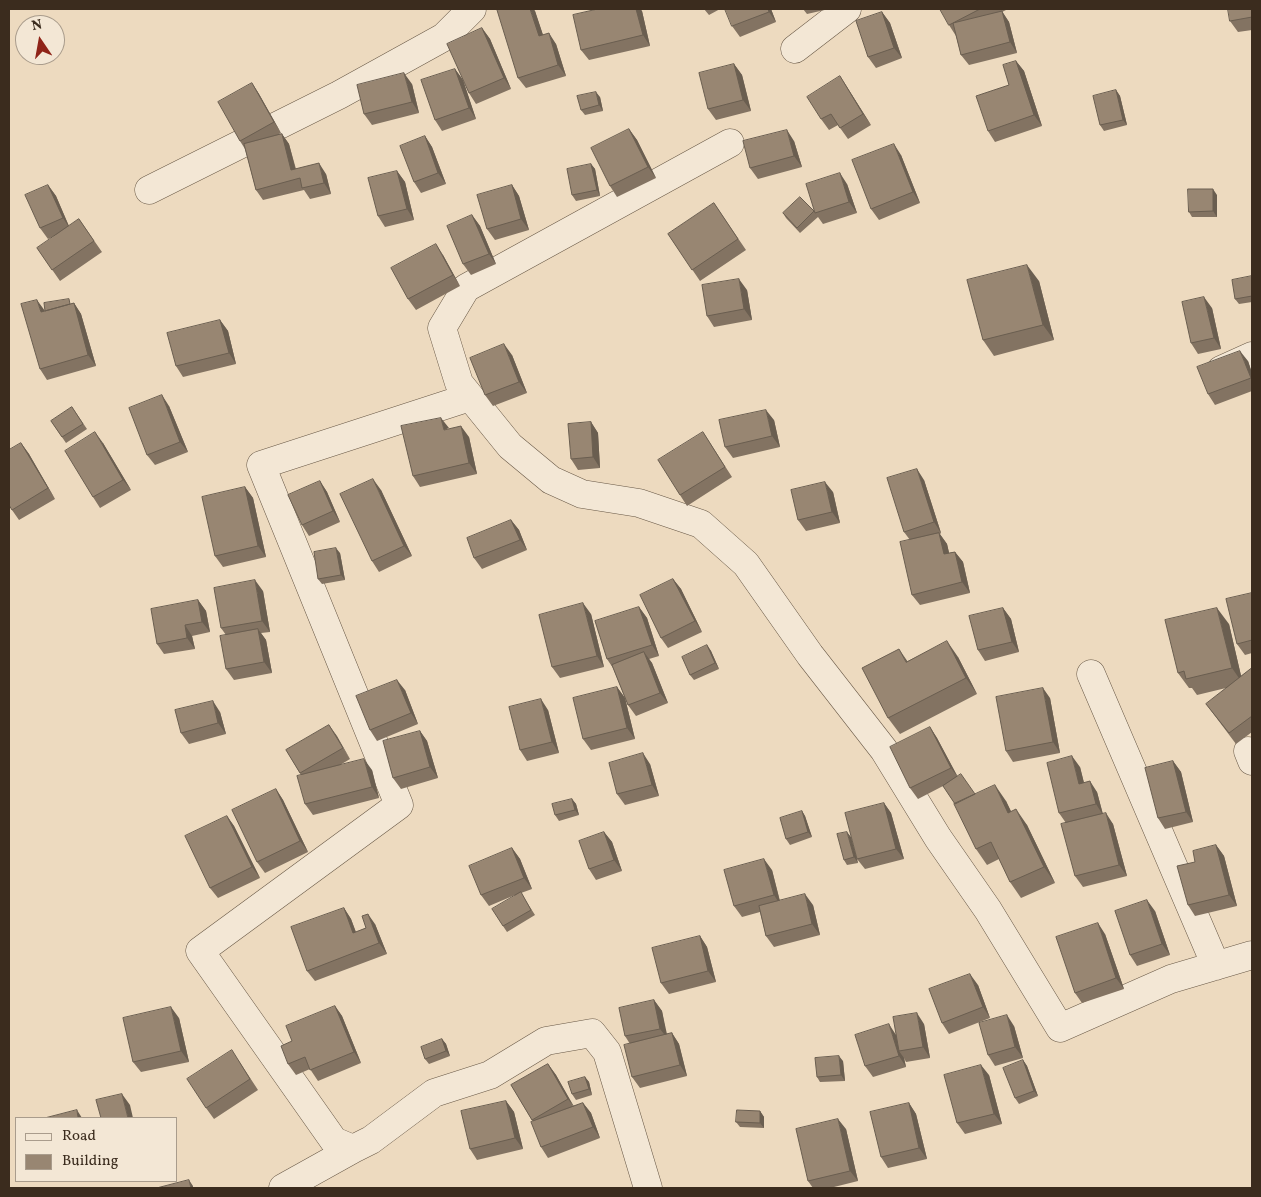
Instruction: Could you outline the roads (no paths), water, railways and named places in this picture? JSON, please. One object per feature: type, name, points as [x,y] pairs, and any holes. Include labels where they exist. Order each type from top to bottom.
[{"type":"street","points":[[149,190],[340,95],[444,37],[472,9]]},
{"type":"street","points":[[795,49],[847,9]]},
{"type":"street","points":[[730,143],[466,288],[442,328],[459,382],[510,446],[551,480],[582,494],[638,503],[701,524],[746,564],[810,655],[884,750],[938,838],[988,910],[1060,1028],[1171,980],[1252,955]]},
{"type":"street","points":[[1221,370],[1252,356]]},
{"type":"street","points":[[353,1149],[334,1141],[200,951],[399,805],[261,466],[470,397]]},
{"type":"street","points":[[1091,674],[1216,966]]},
{"type":"street","points":[[283,1188],[371,1140],[434,1093],[490,1075],[546,1041],[592,1033],[606,1052],[648,1188]]}]
